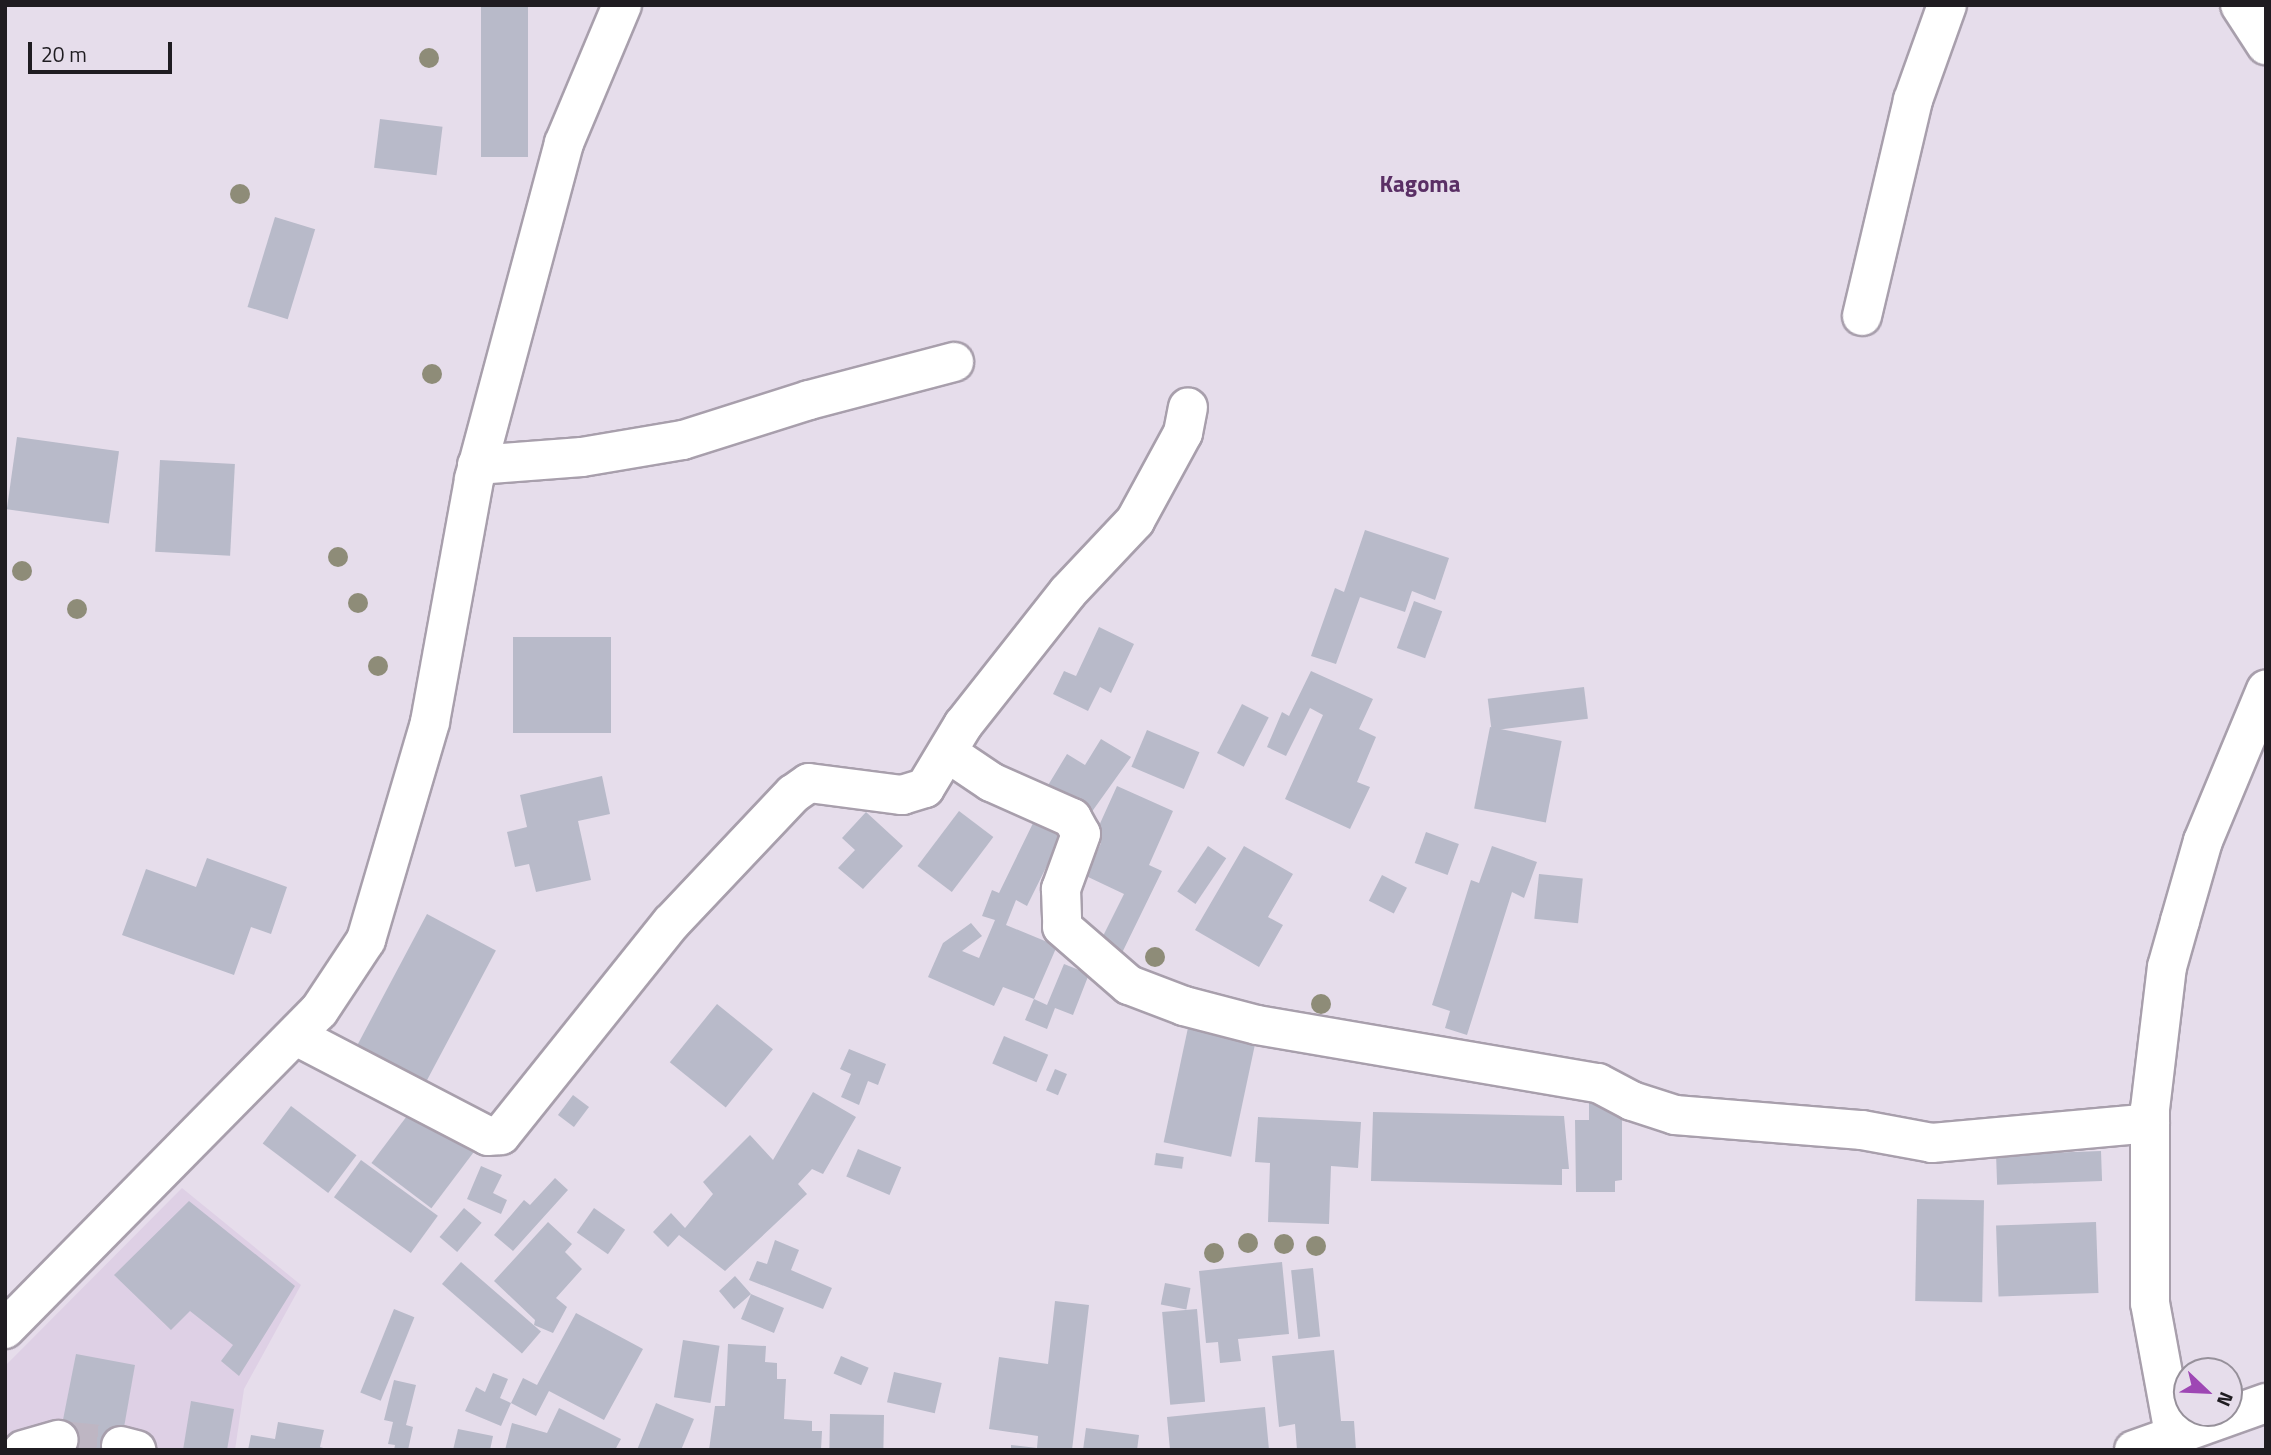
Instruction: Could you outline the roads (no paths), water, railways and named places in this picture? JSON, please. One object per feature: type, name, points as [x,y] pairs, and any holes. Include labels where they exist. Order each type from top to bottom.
[{"type":"street","points":[[5,1329],[320,1012],[366,940],[430,722],[477,465],[564,143],[622,5]]},
{"type":"street","points":[[1862,316],[1913,100],[1947,5]]},
{"type":"street","points":[[2241,5],[2266,46]]},
{"type":"street","points":[[477,465],[582,457],[683,440],[809,400],[954,362]]},
{"type":"street","points":[[296,1036],[488,1136],[501,1135],[671,923],[793,794],[809,783],[902,796],[925,788],[963,725],[1068,592],[1135,521],[1184,433],[1188,407]]},
{"type":"street","points":[[2176,1443],[2150,1303],[2150,1123],[2167,967],[2203,841],[2266,690]]},
{"type":"street","points":[[948,753],[991,782],[1072,818],[1081,834],[1061,889],[1062,927],[1129,985],[1184,1006],[1283,1030],[1598,1083],[1675,1115],[1862,1130],[1932,1143],[2150,1123]]},
{"type":"street","points":[[2134,1450],[2176,1443],[2266,1403]]},
{"type":"street","points":[[23,1450],[59,1440]]},
{"type":"tunnel","points":[[59,1440],[121,1446]]},
{"type":"district","name":"Kagoma","points":[[1420,184]]}]
